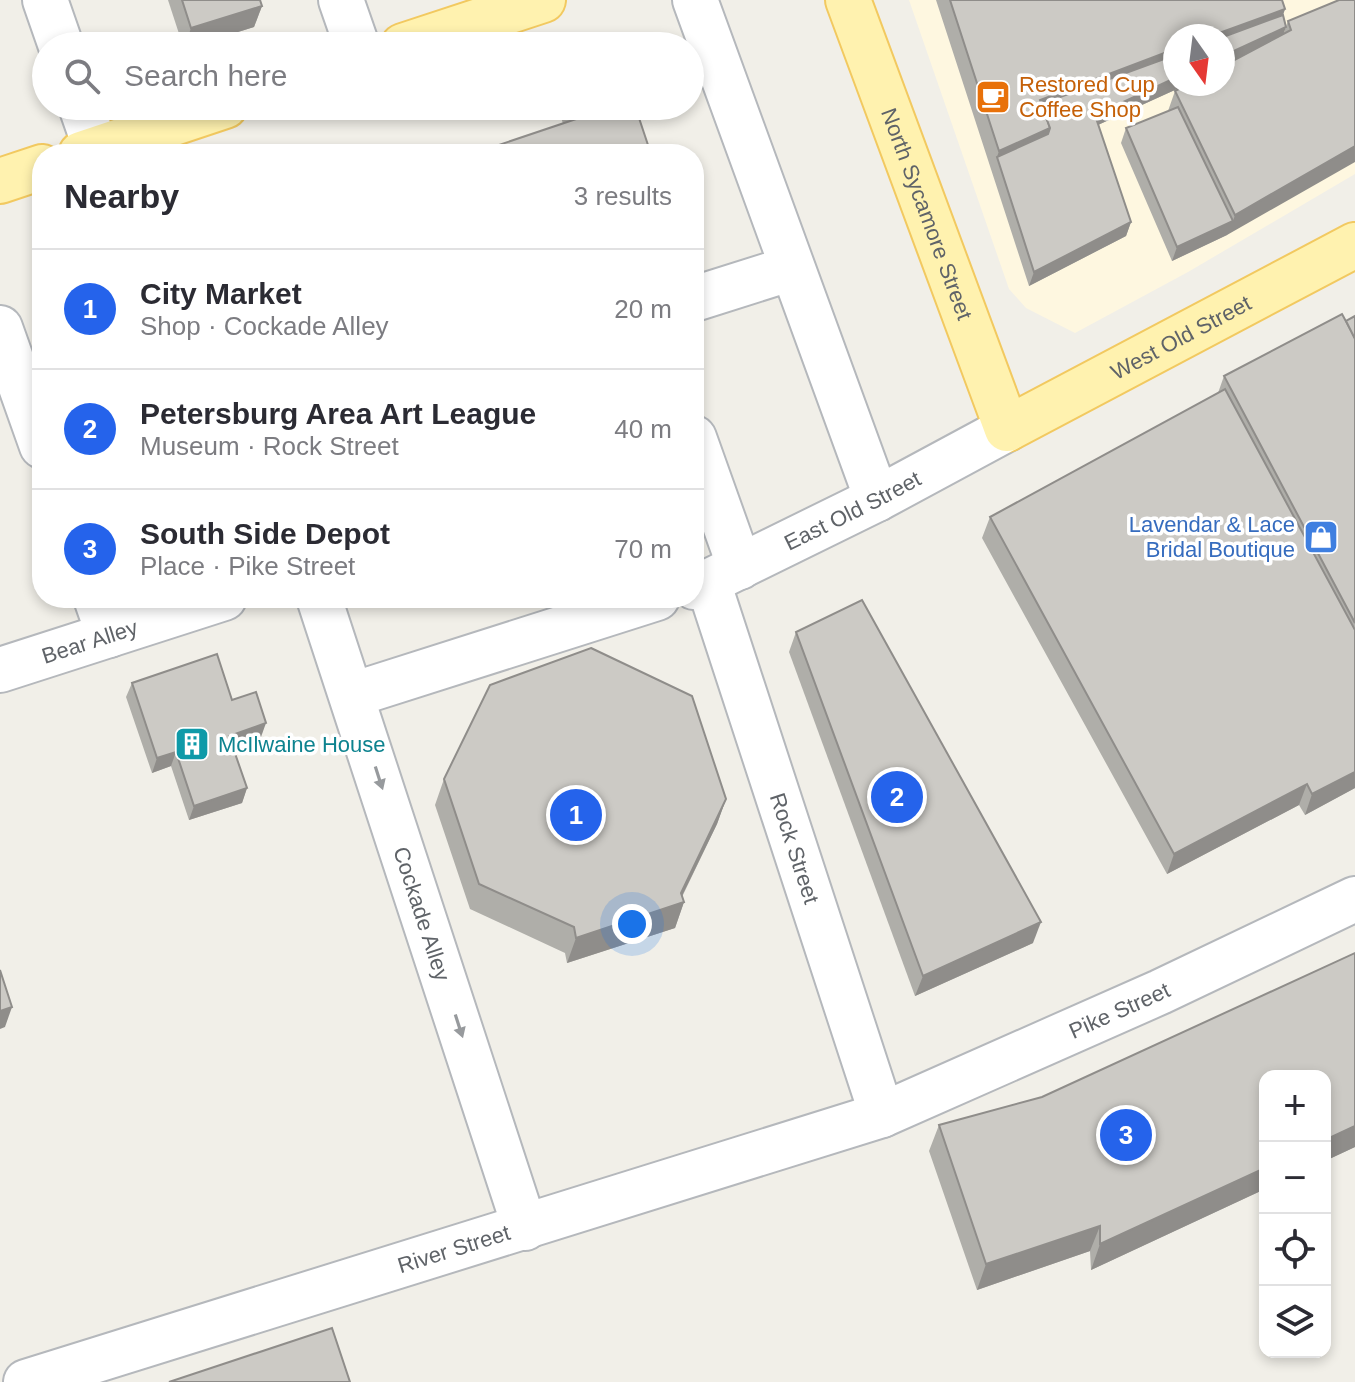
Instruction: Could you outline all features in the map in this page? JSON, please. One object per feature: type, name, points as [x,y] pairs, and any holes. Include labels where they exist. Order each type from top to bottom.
[{"type":"main road","points":[[446,32],[543,0]]},
{"type":"main road","name":"North Sycamore Street","points":[[848,0],[1007,429]]},
{"type":"main road","points":[[162,142],[200,120]]},
{"type":"main road","points":[[0,181],[32,170]]},
{"type":"main road","name":"West Old Street","points":[[1007,429],[1355,245]]},
{"type":"street","points":[[45,0],[56,32]]},
{"type":"street","points":[[341,0],[352,32]]},
{"type":"street","points":[[695,0],[877,499]]},
{"type":"street","points":[[83,120],[87,144]]},
{"type":"street","points":[[704,296],[792,268]]},
{"type":"street","points":[[0,328],[32,418]]},
{"type":"street","name":"East Old Street","points":[[714,579],[877,499],[1007,429]]},
{"type":"street","name":"Rock Street","points":[[704,508],[714,579],[882,1115]]},
{"type":"street","name":"Bear Alley","points":[[0,670],[103,616],[157,608]]},
{"type":"street","name":"Cockade Alley","points":[[322,608],[525,1228]]},
{"type":"street","points":[[352,695],[589,608]]},
{"type":"street","name":"Pike Street","points":[[882,1115],[1160,992],[1355,899]]},
{"type":"street","name":"River Street","points":[[26,1382],[882,1115]]},
{"type":"shaded area","points":[[909,0],[1355,0],[1355,174],[1188,272],[1075,333],[1026,308],[1009,289]]},
{"type":"building","points":[[182,0],[260,0],[262,6],[191,28]]},
{"type":"building","points":[[950,0],[1282,0],[1285,9],[1235,27],[1235,24],[1163,24],[1163,54],[1040,100],[1050,128],[999,151]]},
{"type":"building","points":[[1339,0],[1355,0],[1355,146],[1235,215],[1177,96],[1235,96],[1235,60],[1291,30],[1288,21]]},
{"type":"building","points":[[1283,15],[1286,27],[1235,50],[1235,33]]},
{"type":"building","points":[[1163,59],[1163,84],[1095,115],[1131,222],[1034,272],[997,157],[1048,134],[1050,128],[1041,104]]},
{"type":"building","points":[[1178,107],[1233,221],[1177,247],[1126,128]]},
{"type":"building","points":[[573,120],[640,120],[648,144],[502,144]]},
{"type":"building","name":"Lavendar & Lace Bridal Boutique","points":[[1342,314],[1355,338],[1355,623],[1224,376]]},
{"type":"building","points":[[1355,316],[1355,339],[1346,321]]},
{"type":"building","points":[[1225,389],[1355,630],[1355,772],[1312,794],[1307,784],[1174,854],[990,517]]},
{"type":"building","points":[[862,600],[1041,922],[923,976],[796,632]]},
{"type":"building","points":[[591,648],[692,696],[726,799],[681,893],[684,902],[576,938],[574,927],[479,884],[444,779],[490,685]]},
{"type":"building","name":"McIlwaine House","points":[[217,654],[232,700],[256,692],[266,723],[229,736],[247,788],[194,806],[176,752],[157,758],[132,683]]},
{"type":"building","points":[[1355,953],[1355,1126],[1331,1137],[1331,1070],[1259,1070],[1259,1171],[1100,1244],[1100,1226],[986,1264],[939,1125],[1042,1097]]},
{"type":"building","points":[[0,970],[12,1007],[0,1011]]},
{"type":"building","points":[[332,1328],[350,1382],[169,1382]]},
{"type":"place","name":"Restored Cup Coffee Shop","points":[[993,97]]},
{"type":"place","name":"Lavendar & Lace Bridal Boutique","points":[[1321,537]]},
{"type":"place","name":"McIlwaine House","points":[[192,744]]},
{"type":"place","name":"Petersburg Area Art League","points":[[897,797]]},
{"type":"place","name":"City Market","points":[[576,815]]},
{"type":"place","name":"South Side Depot","points":[[1126,1135]]}]
